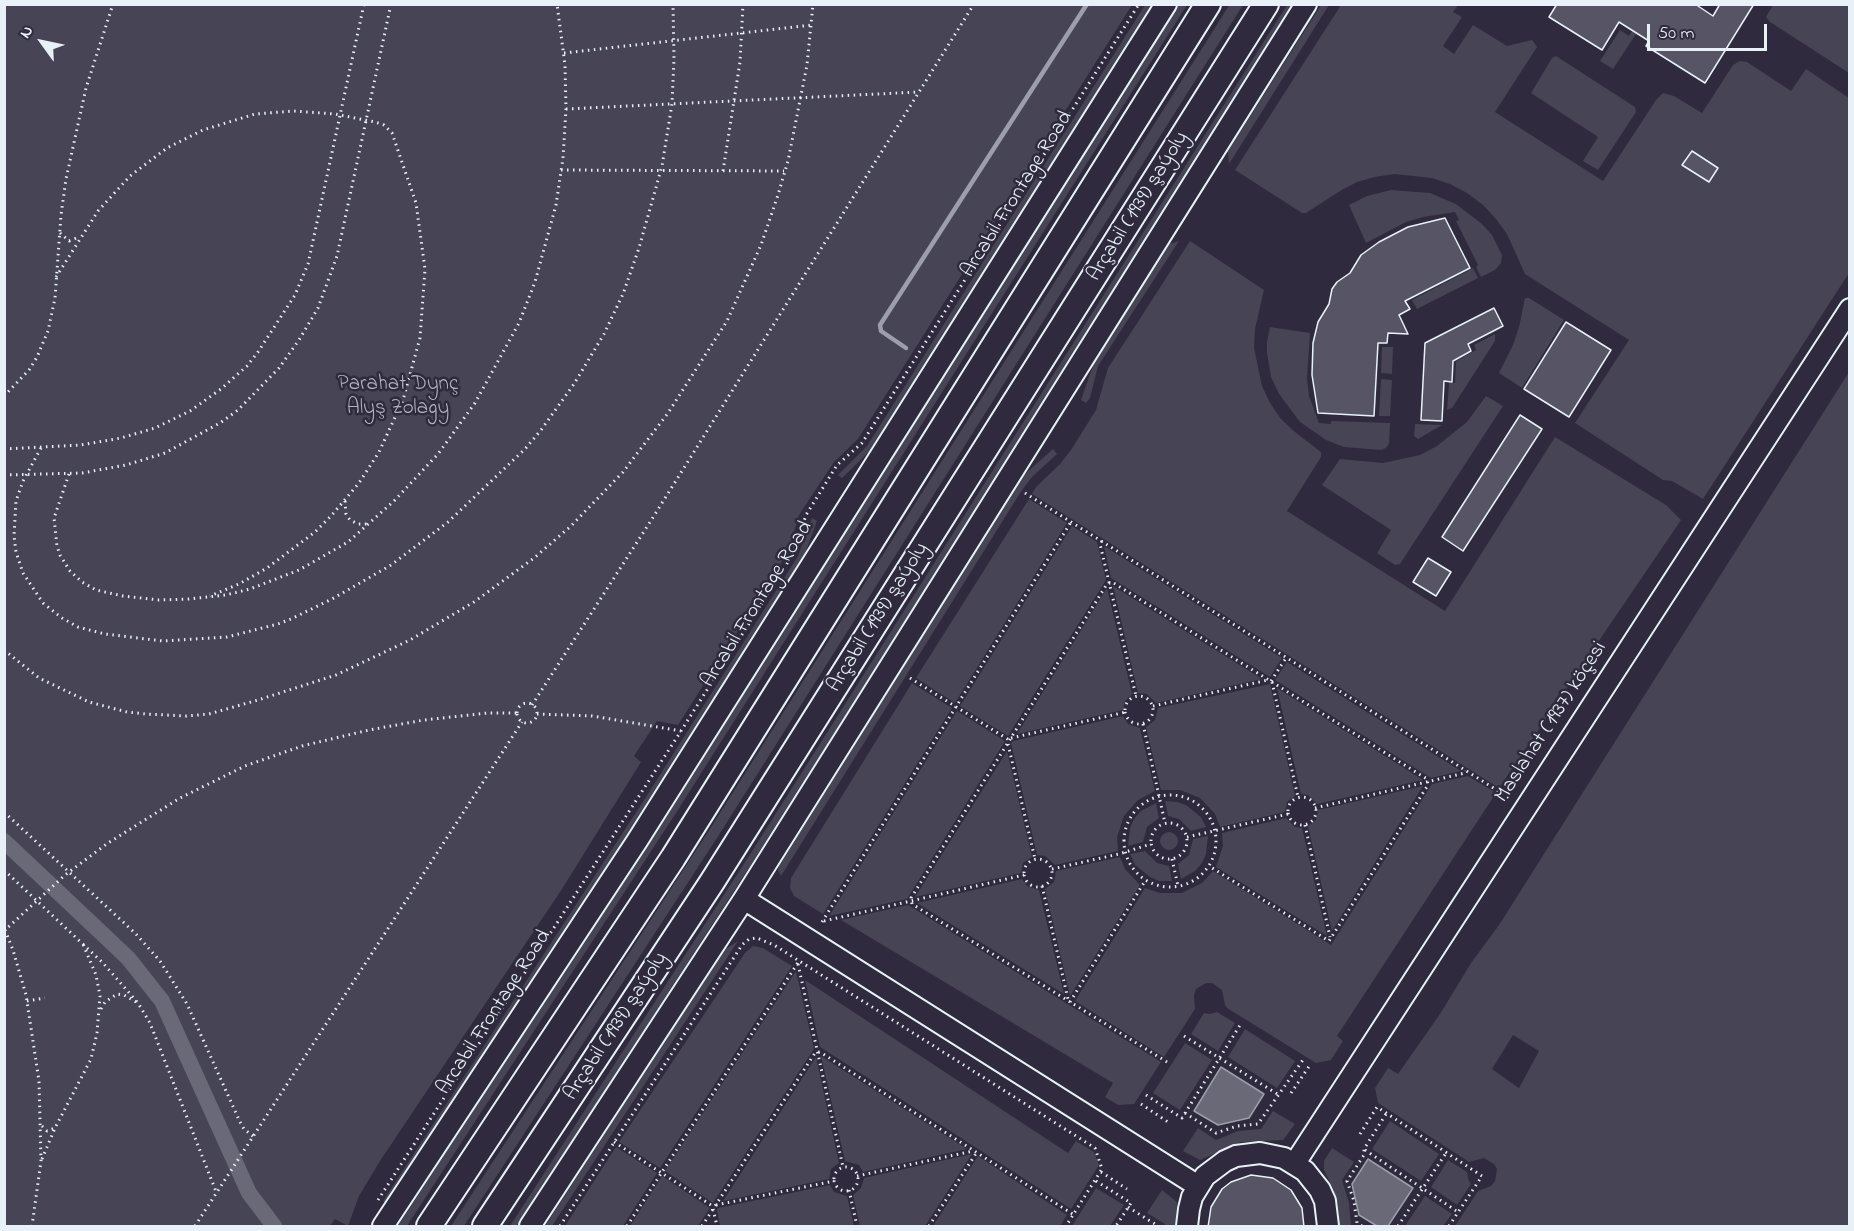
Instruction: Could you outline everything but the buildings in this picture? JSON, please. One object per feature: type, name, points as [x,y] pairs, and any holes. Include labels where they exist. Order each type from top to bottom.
[{"type":"main road","points":[[429,1227],[673,858],[1208,4]]},
{"type":"main road","name":"Arçabil (1939) şaýoly","points":[[485,1227],[712,882],[1266,4]]},
{"type":"street","name":"Arcabil Frontage Road","points":[[383,1227],[637,841],[1166,4]]},
{"type":"street","points":[[530,1227],[744,899],[1306,4]]},
{"type":"street","name":"Maslahat (1937) köçesi","points":[[1295,1163],[1850,309]]},
{"type":"street","points":[[744,899],[1198,1186]]},
{"type":"street","points":[[1188,1227],[1189,1209],[1198,1186],[1205,1176],[1220,1164],[1248,1153],[1272,1154],[1295,1163],[1309,1175],[1320,1190],[1328,1213],[1328,1227]]},
{"type":"path","points":[[4,396],[29,370],[44,343],[52,316],[66,179],[84,98],[113,4]]},
{"type":"path","points":[[4,449],[81,445],[121,438],[155,428],[190,411],[208,399],[247,366],[268,338],[301,283],[313,246],[364,4]]},
{"type":"path","points":[[4,475],[69,474],[126,465],[165,453],[211,428],[238,410],[279,368],[309,325],[331,274],[391,4]]},
{"type":"path","points":[[69,474],[56,510],[54,528],[60,555],[75,578],[96,590],[123,596],[159,600],[203,598],[250,589],[299,570],[348,542],[369,524],[423,471],[450,439],[475,403],[519,323],[540,266],[556,205],[566,109],[564,53],[557,4]]},
{"type":"path","points":[[41,448],[26,475],[15,511],[14,536],[19,564],[28,582],[44,603],[69,623],[88,630],[124,638],[164,642],[220,638],[246,633],[278,624],[308,611],[391,565],[432,535],[498,477],[541,430],[587,363],[619,302],[639,248],[661,170],[672,104],[673,4]]},
{"type":"path","points":[[723,171],[735,100],[742,4]]},
{"type":"path","points":[[4,650],[39,678],[89,702],[127,712],[186,716],[209,714],[336,675],[410,640],[504,582],[571,526],[623,472],[693,378],[727,321],[764,236],[785,171],[802,97],[813,4]]},
{"type":"path","points":[[532,705],[652,519],[974,4]]},
{"type":"path","points":[[377,1202],[793,554],[806,515],[837,465],[862,443],[1139,4]]},
{"type":"path","points":[[564,53],[812,25]]},
{"type":"path","points":[[566,109],[919,92]]},
{"type":"path","points":[[56,277],[81,236],[113,193],[130,176],[167,148],[203,130],[244,117],[276,112],[309,111],[367,120],[384,125],[392,134],[410,181],[420,224],[425,289],[420,339],[404,400],[379,452],[345,501],[315,532],[267,568],[227,590],[203,598]]},
{"type":"path","points":[[561,170],[785,171]]},
{"type":"path","points":[[59,232],[69,241],[81,236]]},
{"type":"path","points":[[1025,493],[1514,801]]},
{"type":"path","points":[[345,501],[346,514],[350,520],[358,524],[369,524]]},
{"type":"path","points":[[1024,875],[822,922],[1071,522]]},
{"type":"path","points":[[1102,541],[1100,544],[1136,696]]},
{"type":"path","points":[[1109,583],[1112,582],[1427,779],[1428,785],[1330,939]]},
{"type":"path","points":[[1109,583],[911,898],[912,904],[1167,1062]]},
{"type":"path","points":[[1286,657],[1271,681],[1298,797]]},
{"type":"path","points":[[910,678],[1009,740],[1125,712]]},
{"type":"path","points":[[1153,706],[1271,681]]},
{"type":"path","points":[[1136,696],[1146,697],[1153,706],[1151,718],[1143,724],[1133,723],[1125,712],[1128,702],[1136,696]]},
{"type":"path","points":[[517,713],[522,705],[532,705]]},
{"type":"path","points":[[532,705],[537,714]]},
{"type":"path","points":[[32,1227],[41,1161],[42,1126],[35,1050],[27,1001],[5,930],[65,875],[125,831],[180,798],[237,770],[285,751],[340,736],[424,720],[488,713],[517,713]]},
{"type":"path","points":[[517,713],[522,722]]},
{"type":"path","points":[[537,714],[592,716],[681,731]]},
{"type":"path","points":[[522,722],[532,722],[537,714]]},
{"type":"path","points":[[195,1227],[522,722]]},
{"type":"path","points":[[1143,724],[1165,823]]},
{"type":"path","points":[[1009,740],[1035,859]]},
{"type":"path","points":[[1315,808],[1466,771]]},
{"type":"path","points":[[1159,796],[1178,796],[1196,803],[1209,817],[1215,831],[1216,845],[1209,866],[1198,878],[1178,887],[1161,887],[1146,881],[1130,866],[1125,852],[1124,838],[1129,819],[1142,805],[1159,796]]},
{"type":"path","points":[[1298,797],[1308,798],[1315,808],[1313,819],[1305,825],[1295,824],[1288,814],[1290,802],[1298,797]]},
{"type":"path","points":[[4,812],[149,946],[169,972],[187,1004],[244,1130],[254,1137]]},
{"type":"path","points":[[1186,837],[1288,814]]},
{"type":"path","points":[[1165,823],[1174,823],[1182,828],[1186,837],[1186,846],[1181,854],[1172,859],[1163,858],[1155,853],[1150,844],[1151,835],[1156,827],[1165,823]]},
{"type":"path","points":[[1305,825],[1330,939]]},
{"type":"path","points":[[1052,869],[1150,844]]},
{"type":"path","points":[[1035,859],[1045,860],[1052,869],[1050,881],[1042,886],[1032,885],[1024,875],[1027,864],[1035,859]]},
{"type":"path","points":[[1172,859],[1178,887]]},
{"type":"path","points":[[1209,866],[1329,941],[1330,939]]},
{"type":"path","points":[[4,870],[82,942],[138,1003],[150,1023],[217,1194]]},
{"type":"path","points":[[1069,1001],[1146,881]]},
{"type":"path","points":[[1042,886],[1069,1001]]},
{"type":"path","points":[[560,1227],[742,945],[749,939],[757,938],[768,941],[1095,1148],[1102,1170],[1066,1227]]},
{"type":"path","points":[[41,1161],[55,1128],[91,1059],[100,1011],[96,975],[82,942]]},
{"type":"path","points":[[798,962],[843,1167]]},
{"type":"path","points":[[627,1227],[798,962]]},
{"type":"path","points":[[100,1011],[105,1002],[117,994],[124,994],[138,1003]]},
{"type":"path","points":[[27,1001],[45,998]]},
{"type":"path","points":[[1146,1095],[1182,1118],[1242,1022]]},
{"type":"path","points":[[1184,1036],[1280,1095]]},
{"type":"path","points":[[818,1052],[1074,1215]]},
{"type":"path","points":[[702,1227],[815,1053],[818,1052]]},
{"type":"path","points":[[1185,1113],[1216,1133],[1237,1126],[1258,1125],[1303,1060]]},
{"type":"path","points":[[1292,1093],[1310,1065]]},
{"type":"path","points":[[1141,1104],[1168,1122]]},
{"type":"path","points":[[1360,1134],[1377,1107],[1482,1176],[1449,1227]]},
{"type":"path","points":[[1362,1227],[1357,1223],[1354,1201],[1347,1181],[1386,1114]]},
{"type":"path","points":[[42,1126],[47,1131],[55,1128]]},
{"type":"path","points":[[614,1142],[715,1207],[834,1181]]},
{"type":"path","points":[[1364,1149],[1458,1212]]},
{"type":"path","points":[[857,1176],[976,1152]]},
{"type":"path","points":[[929,1227],[976,1152]]},
{"type":"path","points":[[1398,1227],[1446,1153]]},
{"type":"path","points":[[843,1167],[852,1168],[857,1176],[855,1186],[849,1191],[840,1190],[834,1181],[836,1172],[843,1167]]},
{"type":"path","points":[[1101,1172],[1127,1189]]},
{"type":"path","points":[[1096,1181],[1131,1203],[1116,1227]]},
{"type":"path","points":[[849,1191],[857,1227]]},
{"type":"path","points":[[715,1207],[717,1227]]},
{"type":"path","points":[[1128,1208],[1158,1227]]},
{"type":"green space","name":"Parahat Dynç Alyş Zolagy","points":[[5,4],[1132,5],[858,439],[834,462],[799,515],[788,552],[678,725],[657,721],[634,756],[641,762],[562,889],[380,1161],[359,1196],[348,1226],[335,1219],[330,1226],[5,1226]]},
{"type":"green space","points":[[1230,4],[1243,5],[717,838],[464,1226],[451,1226],[708,832]]},
{"type":"green space","points":[[1145,5],[1152,5],[872,449],[842,478],[838,475],[867,446]]},
{"type":"green space","points":[[1178,5],[1187,5],[676,813],[407,1226],[398,1226],[669,809]]},
{"type":"green space","points":[[1287,5],[1294,5],[754,860],[517,1226],[510,1226],[749,856]]},
{"type":"green space","points":[[1321,5],[1329,5],[1229,164],[1228,151]]},
{"type":"green space","points":[[1341,5],[1458,5],[1453,12],[1462,17],[1443,46],[1454,54],[1473,25],[1507,46],[1532,40],[1537,47],[1495,112],[1603,181],[1656,100],[1663,93],[1674,96],[1702,113],[1733,65],[1740,61],[1747,62],[1791,91],[1806,69],[1849,98],[1849,273],[1703,499],[1672,481],[1663,480],[1575,423],[1629,340],[1525,274],[1507,234],[1483,205],[1467,193],[1432,178],[1394,174],[1357,182],[1306,213],[1302,213],[1235,170]]},
{"type":"green space","points":[[1649,5],[1655,5],[1613,69],[1600,61],[1620,30],[1629,36]]},
{"type":"green space","points":[[1773,5],[1849,5],[1849,73],[1770,22],[1766,17]]},
{"type":"green space","points":[[1556,56],[1635,107],[1636,112],[1598,170],[1583,161],[1598,137],[1531,93],[1552,58]]},
{"type":"green space","points":[[1391,190],[1430,193],[1456,204],[1482,224],[1492,235],[1502,255],[1501,263],[1495,270],[1481,277],[1476,267],[1478,265],[1456,221],[1459,220],[1455,212],[1406,222],[1366,243],[1349,205],[1367,196]]},
{"type":"green space","points":[[1179,241],[1098,366],[1090,398],[1086,403],[1081,400],[1096,357],[1169,244]]},
{"type":"green space","points":[[1190,241],[1264,290],[1255,329],[1254,348],[1262,386],[1281,419],[1321,452],[1321,457],[1287,511],[1445,611],[1555,437],[1666,505],[1681,520],[1499,788],[1032,494],[1071,450],[1096,410],[1108,368]]},
{"type":"green space","points":[[1473,268],[1478,278],[1417,309],[1412,300]]},
{"type":"green space","points":[[1525,298],[1529,298],[1564,320],[1522,388],[1499,373],[1513,345]]},
{"type":"green space","points":[[1270,327],[1310,333],[1307,378],[1309,396],[1319,423],[1331,424],[1331,421],[1390,423],[1389,444],[1386,448],[1381,450],[1344,447],[1326,440],[1300,422],[1279,394],[1271,377],[1267,353]]},
{"type":"green space","points":[[1495,334],[1495,341],[1452,408],[1447,410],[1449,383],[1455,383],[1456,361],[1476,350],[1474,345]]},
{"type":"green space","points":[[1382,347],[1393,347],[1392,374],[1381,373]]},
{"type":"green space","points":[[1849,372],[1849,1226],[1455,1226],[1478,1191],[1491,1186],[1495,1181],[1497,1169],[1494,1164],[1484,1158],[1469,1162],[1378,1103],[1375,1088],[1388,1068],[1398,1074],[1440,1014],[1471,963],[1499,925]],"holes":[[[1513,1035],[1539,1051],[1519,1088],[1492,1069]]]},
{"type":"green space","points":[[1381,379],[1392,380],[1390,416],[1379,416]]},
{"type":"green space","points":[[1486,396],[1503,406],[1400,564],[1395,565],[1377,553],[1391,530],[1322,485],[1340,459],[1383,463],[1420,455],[1437,446],[1467,422]]},
{"type":"green space","points":[[1415,424],[1442,425],[1418,439],[1414,436]]},
{"type":"green space","points":[[1053,449],[1057,454],[1032,477],[1022,490],[781,876],[779,866],[1016,486],[1026,473]]},
{"type":"green space","points":[[1029,499],[1067,523],[955,703],[916,678]]},
{"type":"green space","points":[[812,518],[817,521],[803,559],[651,800],[387,1204],[383,1201],[646,797],[798,556]]},
{"type":"green space","points":[[1072,526],[1097,542],[1106,580],[1008,736],[960,706]]},
{"type":"green space","points":[[1104,546],[1282,658],[1270,677],[1111,578]]},
{"type":"green space","points":[[1113,586],[1262,679],[1156,703],[1147,694],[1138,693]]},
{"type":"green space","points":[[1107,588],[1132,694],[1125,701],[1123,710],[1017,734]]},
{"type":"green space","points":[[1287,662],[1461,771],[1431,778],[1275,680]]},
{"type":"green space","points":[[912,683],[952,708],[823,914],[794,896],[790,888],[791,878]]},
{"type":"green space","points":[[1270,684],[1295,796],[1287,802],[1285,812],[1220,827],[1215,814],[1200,798],[1180,790],[1161,790],[1146,727],[1155,720],[1158,708]]},
{"type":"green space","points":[[1277,688],[1423,780],[1317,804],[1308,795],[1301,794]]},
{"type":"green space","points":[[957,711],[1005,741],[907,899],[829,916]]},
{"type":"green space","points":[[1123,716],[1128,724],[1140,728],[1155,791],[1138,800],[1124,816],[1117,837],[1118,851],[1055,865],[1045,856],[1037,855],[1011,743]]},
{"type":"green space","points":[[1007,751],[1032,857],[1023,863],[1021,873],[915,897]]},
{"type":"green space","points":[[1468,776],[1496,793],[1337,1036],[1343,1041],[1331,1060],[1316,1063],[1227,1008],[1222,990],[1212,983],[1206,983],[1196,989],[1195,1009],[1164,1057],[1075,1001],[1145,888],[1160,893],[1182,893],[1202,883],[1213,871],[1331,945],[1432,784]]},
{"type":"green space","points":[[1423,786],[1332,931],[1308,826],[1316,820],[1318,810]]},
{"type":"green space","points":[[1165,801],[1186,805],[1201,817],[1206,827],[1191,831],[1179,819],[1168,816]]},
{"type":"green space","points":[[1156,803],[1159,818],[1147,827],[1143,842],[1128,846],[1130,828],[1134,819],[1141,811]]},
{"type":"green space","points":[[1286,818],[1295,827],[1302,828],[1327,936],[1216,867],[1223,846],[1222,833]]},
{"type":"green space","points":[[1169,832],[1175,835],[1178,841],[1175,847],[1169,850],[1163,847],[1160,841],[1163,835]]},
{"type":"green space","points":[[1208,836],[1206,854],[1202,863],[1195,871],[1181,879],[1178,864],[1189,855],[1193,839]]},
{"type":"green space","points":[[1145,851],[1157,863],[1169,866],[1172,881],[1159,881],[1135,865],[1130,854]]},
{"type":"green space","points":[[1120,857],[1125,869],[1140,885],[1070,996],[1045,889],[1054,882],[1056,871]]},
{"type":"green space","points":[[1022,879],[1027,886],[1039,890],[1064,994],[917,903]]},
{"type":"green space","points":[[908,905],[1161,1062],[1134,1104],[1118,1105],[1105,1097],[1113,1083],[841,920]]},
{"type":"green space","points":[[738,941],[552,1226],[545,1226],[724,950]]},
{"type":"green space","points":[[753,946],[763,948],[792,966],[660,1168],[619,1142],[745,953]]},
{"type":"green space","points":[[796,971],[814,1049],[713,1203],[665,1171]]},
{"type":"green space","points":[[805,980],[1068,1153],[1076,1141],[1094,1152],[1099,1165],[1071,1209],[820,1047]]},
{"type":"green space","points":[[1217,1012],[1235,1023],[1218,1051],[1191,1034],[1204,1013]]},
{"type":"green space","points":[[1245,1029],[1295,1061],[1277,1088],[1228,1057]]},
{"type":"green space","points":[[1185,1043],[1212,1060],[1180,1110],[1153,1093]]},
{"type":"green space","points":[[821,1056],[967,1149],[863,1172],[859,1165],[845,1161]]},
{"type":"green space","points":[[816,1057],[839,1163],[831,1169],[829,1179],[723,1201]]},
{"type":"green space","points":[[1273,1111],[1295,1124],[1283,1140],[1241,1142],[1200,1160],[1183,1151],[1198,1128],[1216,1140],[1238,1131],[1261,1129]]},
{"type":"green space","points":[[1390,1121],[1439,1154],[1421,1181],[1372,1149]]},
{"type":"green space","points":[[616,1147],[657,1173],[623,1226],[565,1226]]},
{"type":"green space","points":[[1332,1148],[1354,1162],[1342,1180],[1349,1203],[1351,1226],[1339,1226],[1338,1205],[1324,1170],[1324,1161]]},
{"type":"green space","points":[[972,1154],[925,1226],[860,1226],[853,1195],[861,1188],[864,1178]]},
{"type":"green space","points":[[978,1156],[1067,1215],[1060,1226],[933,1226]]},
{"type":"green space","points":[[1448,1160],[1467,1172],[1471,1184],[1457,1205],[1431,1187]]},
{"type":"green space","points":[[662,1176],[710,1208],[698,1226],[630,1226]]},
{"type":"green space","points":[[830,1185],[834,1192],[847,1196],[854,1226],[720,1226],[718,1208]]},
{"type":"green space","points":[[1096,1188],[1124,1205],[1110,1226],[1072,1226]]},
{"type":"green space","points":[[1162,1190],[1177,1202],[1176,1226],[1165,1226],[1147,1213]]},
{"type":"green space","points":[[1425,1196],[1452,1214],[1443,1226],[1405,1226]]},
{"type":"water","points":[[1221,1067],[1264,1094],[1249,1118],[1218,1125],[1194,1111]]},
{"type":"water","points":[[1368,1159],[1413,1188],[1388,1226],[1377,1226],[1359,1215],[1352,1184]]},
{"type":"waterway","points":[[906,348],[881,331],[880,325],[1087,4]]},
{"type":"waterway","points":[[4,841],[128,958],[162,1001],[249,1193],[274,1226]]}]
